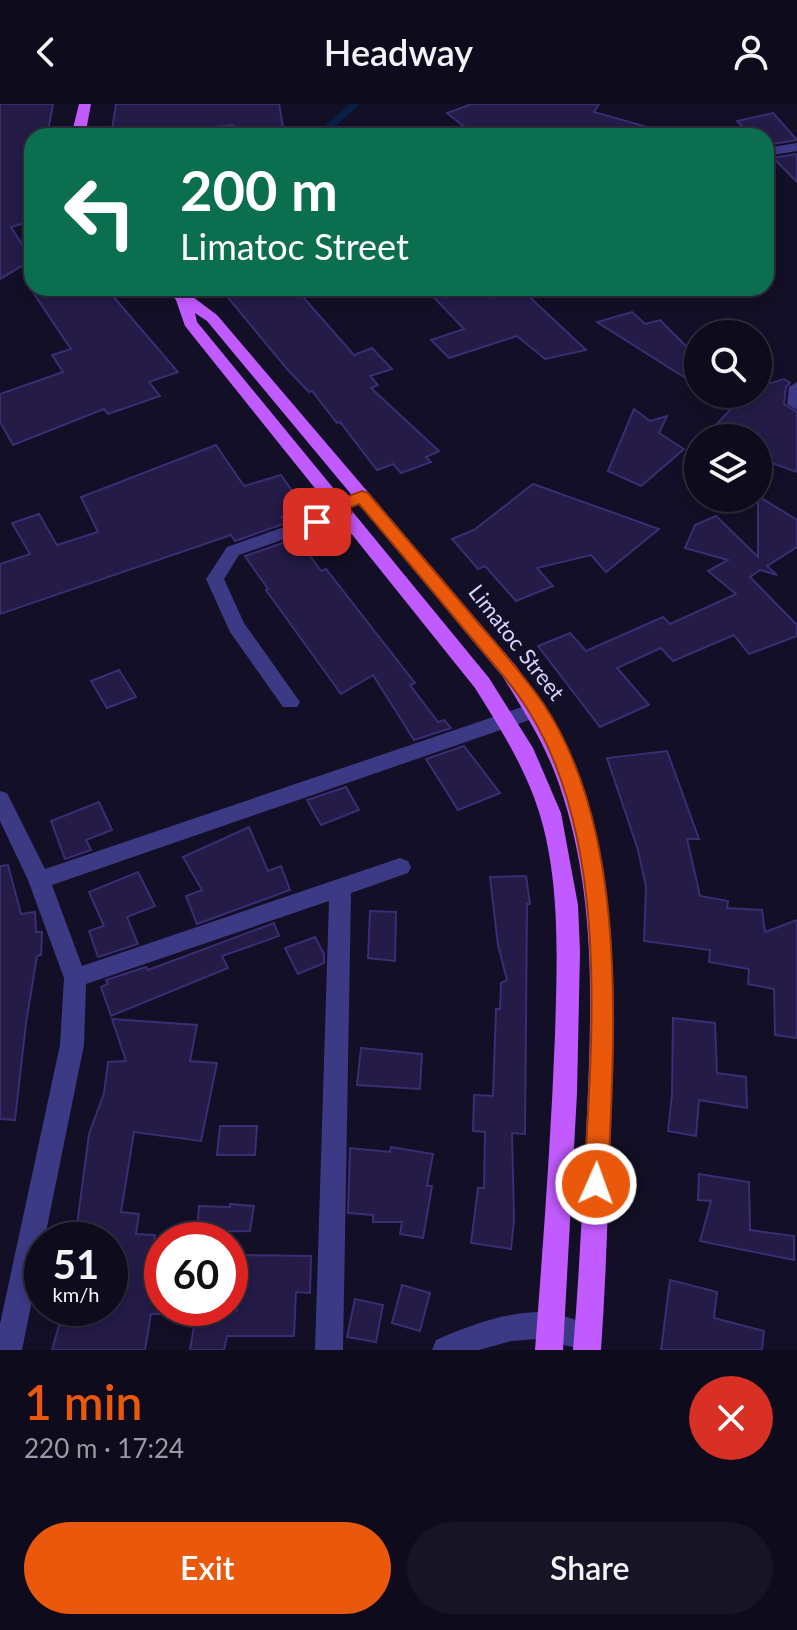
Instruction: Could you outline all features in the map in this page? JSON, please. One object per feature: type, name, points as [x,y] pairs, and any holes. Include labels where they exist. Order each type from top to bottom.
[{"type":"main road","points":[[80,128],[85,104]]},
{"type":"main road","name":"Limatoc Street","points":[[179,296],[190,323],[482,683],[523,748],[550,813],[567,905],[565,1093],[550,1338]]},
{"type":"main road","name":"Limatoc Street","points":[[181,296],[212,318],[510,672],[537,710],[557,747],[582,814],[600,917],[600,1097],[587,1344]]},
{"type":"main road","points":[[341,509],[362,497]]},
{"type":"street","points":[[774,151],[797,147]]},
{"type":"street","points":[[290,702],[237,627],[220,597],[215,579],[233,551],[341,509]]},
{"type":"street","points":[[39,880],[537,710]]},
{"type":"street","points":[[0,799],[39,880],[75,978],[72,1045],[8,1350]]},
{"type":"street","points":[[75,978],[400,867]]},
{"type":"street","points":[[329,1350],[340,888]]},
{"type":"street","points":[[446,1350],[497,1332],[587,1344]]},
{"type":"building","points":[[0,104],[53,104],[48,128],[24,128],[24,223],[11,227],[24,247],[24,265],[0,279]]},
{"type":"building","points":[[116,104],[279,104],[283,128],[234,128],[233,125],[112,128]]},
{"type":"building","points":[[472,104],[599,104],[594,112],[650,128],[466,128],[447,113]]},
{"type":"building","points":[[773,113],[797,140],[774,144],[774,128],[744,128],[737,121]]},
{"type":"building","points":[[797,154],[797,182],[774,159]]},
{"type":"building","points":[[35,296],[113,296],[178,372],[149,382],[160,396],[108,414],[104,409],[13,445],[0,422],[0,394],[63,372],[52,355],[71,349]]},
{"type":"building","points":[[227,296],[302,296],[354,355],[372,348],[392,369],[370,376],[378,385],[371,388],[439,451],[426,457],[431,462],[401,473],[393,464],[377,470],[340,422],[337,423],[312,391],[309,392]]},
{"type":"building","points":[[433,296],[529,296],[586,350],[545,359],[517,336],[449,358],[431,340],[464,329]]},
{"type":"building","points":[[632,312],[645,324],[660,320],[684,344],[684,377],[597,322]]},
{"type":"building","points":[[784,379],[790,383],[786,387],[784,404],[797,412],[797,472],[772,463],[772,424],[717,424],[732,408],[772,408],[772,383]]},
{"type":"building","points":[[634,409],[650,421],[667,416],[659,433],[684,449],[641,486],[608,471]]},
{"type":"building","points":[[216,445],[244,486],[281,475],[305,509],[281,517],[286,523],[235,541],[231,535],[0,614],[0,564],[30,554],[12,523],[39,514],[57,545],[98,532],[81,497]]},
{"type":"building","points":[[533,484],[659,529],[606,572],[591,555],[537,568],[553,586],[516,601],[485,566],[478,569],[452,539],[474,530]]},
{"type":"building","points":[[772,505],[797,520],[797,547],[767,566],[777,575],[760,570],[750,577],[797,625],[797,636],[749,654],[734,635],[673,661],[661,648],[617,668],[649,705],[600,727],[538,646],[570,633],[586,651],[663,617],[670,624],[736,594],[708,571],[728,560],[685,548],[695,525],[716,516],[758,557],[758,512],[772,512]]},
{"type":"building","points":[[297,538],[321,571],[326,569],[415,683],[410,685],[438,722],[444,720],[451,728],[414,740],[373,675],[341,694],[245,556]]},
{"type":"building","points":[[119,670],[136,697],[107,708],[91,681]]},
{"type":"building","points":[[464,746],[500,793],[458,810],[426,759]]},
{"type":"building","points":[[667,751],[699,839],[687,839],[700,896],[728,901],[727,908],[762,910],[765,932],[797,920],[797,1038],[775,1035],[774,989],[748,984],[749,969],[709,962],[710,950],[644,941],[646,887],[638,850],[607,758]]},
{"type":"building","points":[[346,787],[359,810],[321,825],[307,800]]},
{"type":"building","points":[[99,802],[112,830],[86,840],[91,850],[65,859],[51,821]]},
{"type":"building","points":[[249,827],[268,871],[281,866],[290,890],[197,924],[186,896],[202,890],[183,857]]},
{"type":"building","points":[[8,865],[21,914],[35,912],[36,932],[42,932],[41,955],[37,956],[26,1023],[15,1120],[0,1119],[0,866]]},
{"type":"building","points":[[138,872],[155,906],[127,917],[138,944],[98,957],[89,931],[104,926],[89,892]]},
{"type":"building","points":[[526,876],[530,904],[527,904],[525,1134],[512,1133],[514,1220],[511,1249],[471,1243],[478,1188],[484,1188],[485,1132],[473,1131],[474,1095],[493,1096],[496,1009],[500,1009],[501,983],[507,980],[498,945],[490,877]]},
{"type":"building","points":[[370,911],[396,912],[395,961],[368,958]]},
{"type":"building","points":[[274,923],[279,936],[222,956],[228,968],[111,1016],[101,987],[108,984],[106,980],[146,967],[148,970]]},
{"type":"building","points":[[315,937],[324,954],[324,963],[298,974],[285,948]]},
{"type":"building","points":[[673,1018],[715,1023],[717,1073],[746,1077],[747,1108],[699,1100],[696,1136],[668,1131],[672,1095]]},
{"type":"building","points":[[112,1019],[197,1025],[190,1061],[217,1063],[201,1141],[134,1132],[121,1212],[139,1214],[136,1234],[144,1234],[144,1326],[149,1326],[145,1350],[52,1350],[59,1326],[128,1326],[128,1222],[77,1222],[89,1134],[104,1093],[108,1062],[126,1061]]},
{"type":"building","points":[[361,1048],[422,1054],[420,1089],[357,1085]]},
{"type":"building","points":[[220,1126],[257,1126],[255,1155],[217,1155]]},
{"type":"building","points":[[391,1147],[433,1154],[427,1186],[432,1186],[423,1238],[400,1234],[402,1222],[373,1222],[373,1215],[348,1213],[350,1148],[390,1152]]},
{"type":"building","points":[[699,1174],[749,1182],[750,1230],[794,1236],[794,1260],[700,1241],[711,1201],[698,1200]]},
{"type":"building","points":[[230,1204],[254,1206],[250,1231],[248,1222],[198,1222],[199,1206],[230,1207]]},
{"type":"building","points":[[248,1255],[311,1256],[310,1293],[296,1292],[294,1336],[227,1336],[224,1350],[190,1350],[194,1326],[248,1326]]},
{"type":"building","points":[[670,1280],[717,1292],[714,1318],[764,1331],[762,1350],[661,1350]]},
{"type":"building","points":[[402,1285],[430,1293],[420,1331],[392,1323]]},
{"type":"building","points":[[355,1299],[383,1305],[376,1342],[347,1337]]},
{"type":"waterway","points":[[327,128],[355,104]]},
{"type":"waterway","points":[[0,253],[24,240]]},
{"type":"route","points":[[317,522],[344,512],[338,506],[362,497],[510,672],[537,710],[571,780],[590,845],[600,917],[600,1097],[596,1184]]}]
